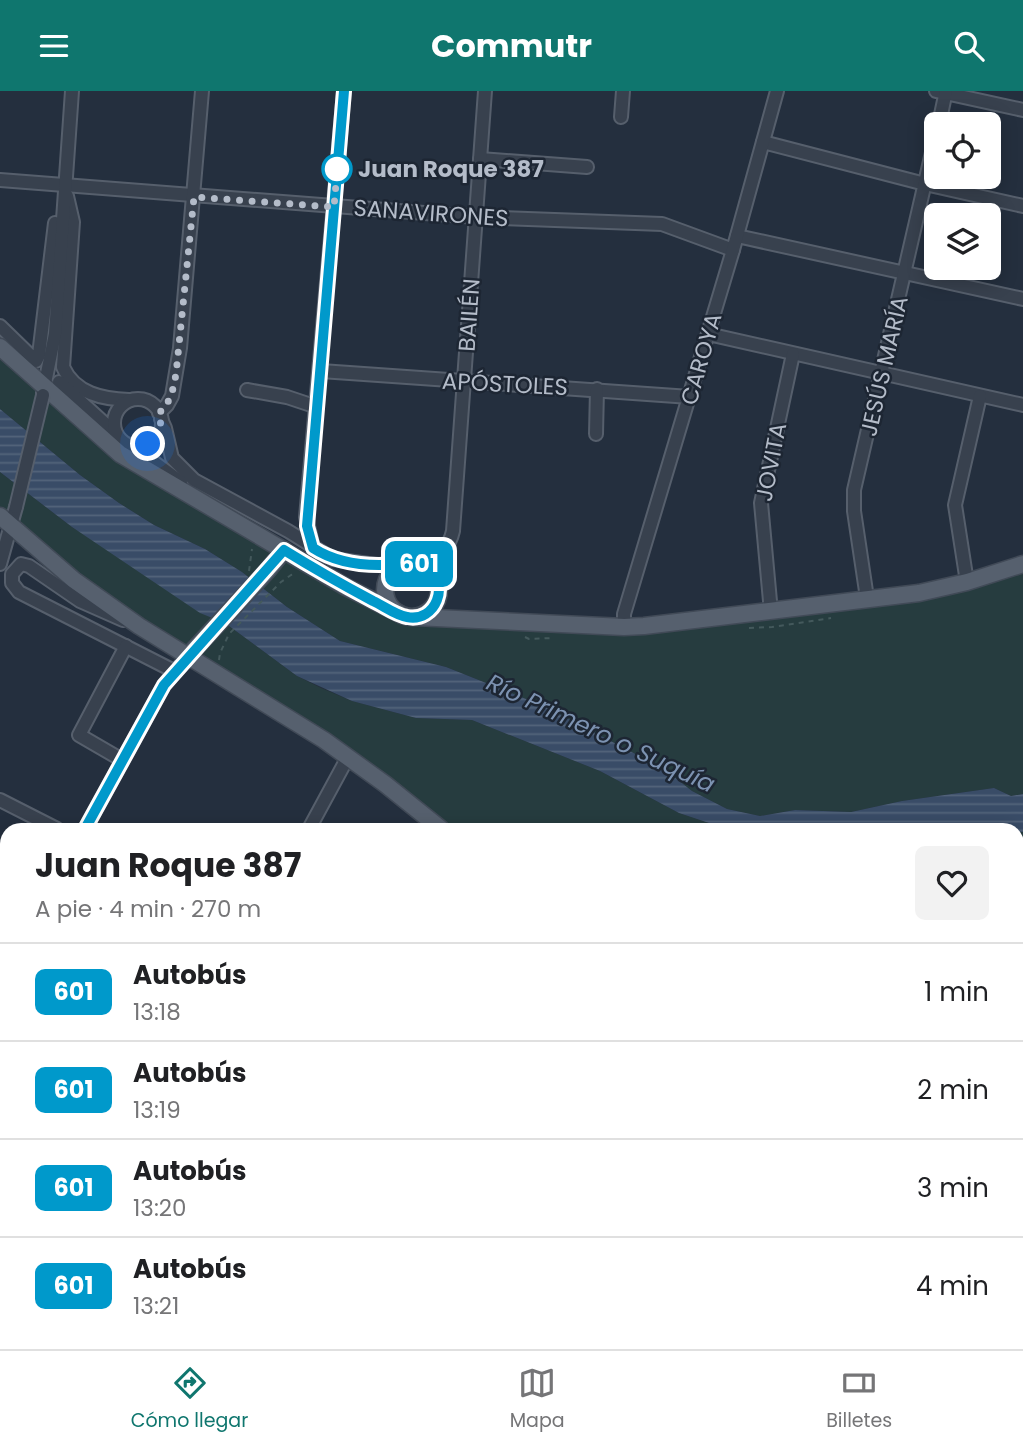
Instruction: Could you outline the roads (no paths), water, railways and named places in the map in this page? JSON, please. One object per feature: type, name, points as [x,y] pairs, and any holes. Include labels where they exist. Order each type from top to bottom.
[{"type":"main road","points":[[0,347],[53,384],[120,454],[346,587],[407,616],[624,627],[919,593],[967,582],[1023,564]]},
{"type":"main road","points":[[6,521],[74,580],[139,626],[348,757],[433,823]]},
{"type":"main road","points":[[188,656],[284,550]]},
{"type":"main road","points":[[402,564],[422,564],[436,576],[440,594],[432,610],[407,616],[387,602],[385,584],[388,576],[402,564]]},
{"type":"street","points":[[53,384],[72,91]]},
{"type":"street","points":[[133,447],[148,444],[159,434],[160,416],[172,396],[194,197],[202,91]]},
{"type":"street","points":[[313,548],[306,517],[344,91]]},
{"type":"street","name":"BAILÉN","points":[[422,564],[438,556],[451,540],[485,91]]},
{"type":"street","points":[[621,117],[623,91]]},
{"type":"street","name":"CAROYA","points":[[624,627],[624,614],[690,397],[777,91]]},
{"type":"street","points":[[940,112],[943,92],[1023,110]]},
{"type":"street","points":[[763,142],[924,184]]},
{"type":"street","points":[[480,159],[587,167]]},
{"type":"street","name":"SANAVIRONES","points":[[0,180],[334,207],[662,224],[733,250]]},
{"type":"street","points":[[0,325],[36,361],[39,355],[57,212],[64,186]]},
{"type":"street","points":[[0,564],[6,521],[16,507],[53,384],[62,363],[73,222],[64,186]]},
{"type":"street","name":"JESÚS MARÍA","points":[[867,598],[853,502],[924,188]]},
{"type":"street","points":[[948,189],[1023,205]]},
{"type":"street","points":[[737,236],[1023,299]]},
{"type":"street","points":[[708,334],[1023,405]]},
{"type":"street","name":"JOVITA","points":[[771,612],[761,503],[793,354]]},
{"type":"street","name":"APÓSTOLES","points":[[321,371],[690,397]]},
{"type":"street","points":[[53,384],[85,391],[108,400],[143,400],[155,407],[165,428],[172,458],[187,475],[333,559],[376,565],[402,564]]},
{"type":"street","points":[[53,384],[231,519]]},
{"type":"street","points":[[596,434],[597,389]]},
{"type":"street","points":[[247,390],[287,397],[317,407]]},
{"type":"street","points":[[967,582],[954,505],[980,396]]},
{"type":"street","points":[[115,433],[114,417],[117,410],[129,400]]},
{"type":"street","points":[[139,626],[92,608],[29,566],[21,564],[14,570],[12,583],[19,592],[174,671]]},
{"type":"street","points":[[122,760],[79,735],[126,646]]},
{"type":"street","points":[[88,823],[174,671],[188,656]]},
{"type":"street","points":[[312,823],[348,757]]},
{"type":"street","points":[[0,800],[45,823]]},
{"type":"water","points":[[0,409],[80,475],[119,503],[242,572],[287,607],[340,641],[446,667],[546,707],[664,769],[692,791],[727,809],[760,816],[795,810],[851,812],[902,801],[994,788],[1011,796],[1023,794],[1023,823],[709,823],[679,813],[600,771],[472,720],[416,718],[352,701],[297,676],[225,623],[200,613],[72,527],[0,472]]},
{"type":"place","name":"Juan Roque 387","points":[[337,169]]},
{"type":"water label","name":"Río Primero o Suquía","points":[[601,733]]}]
